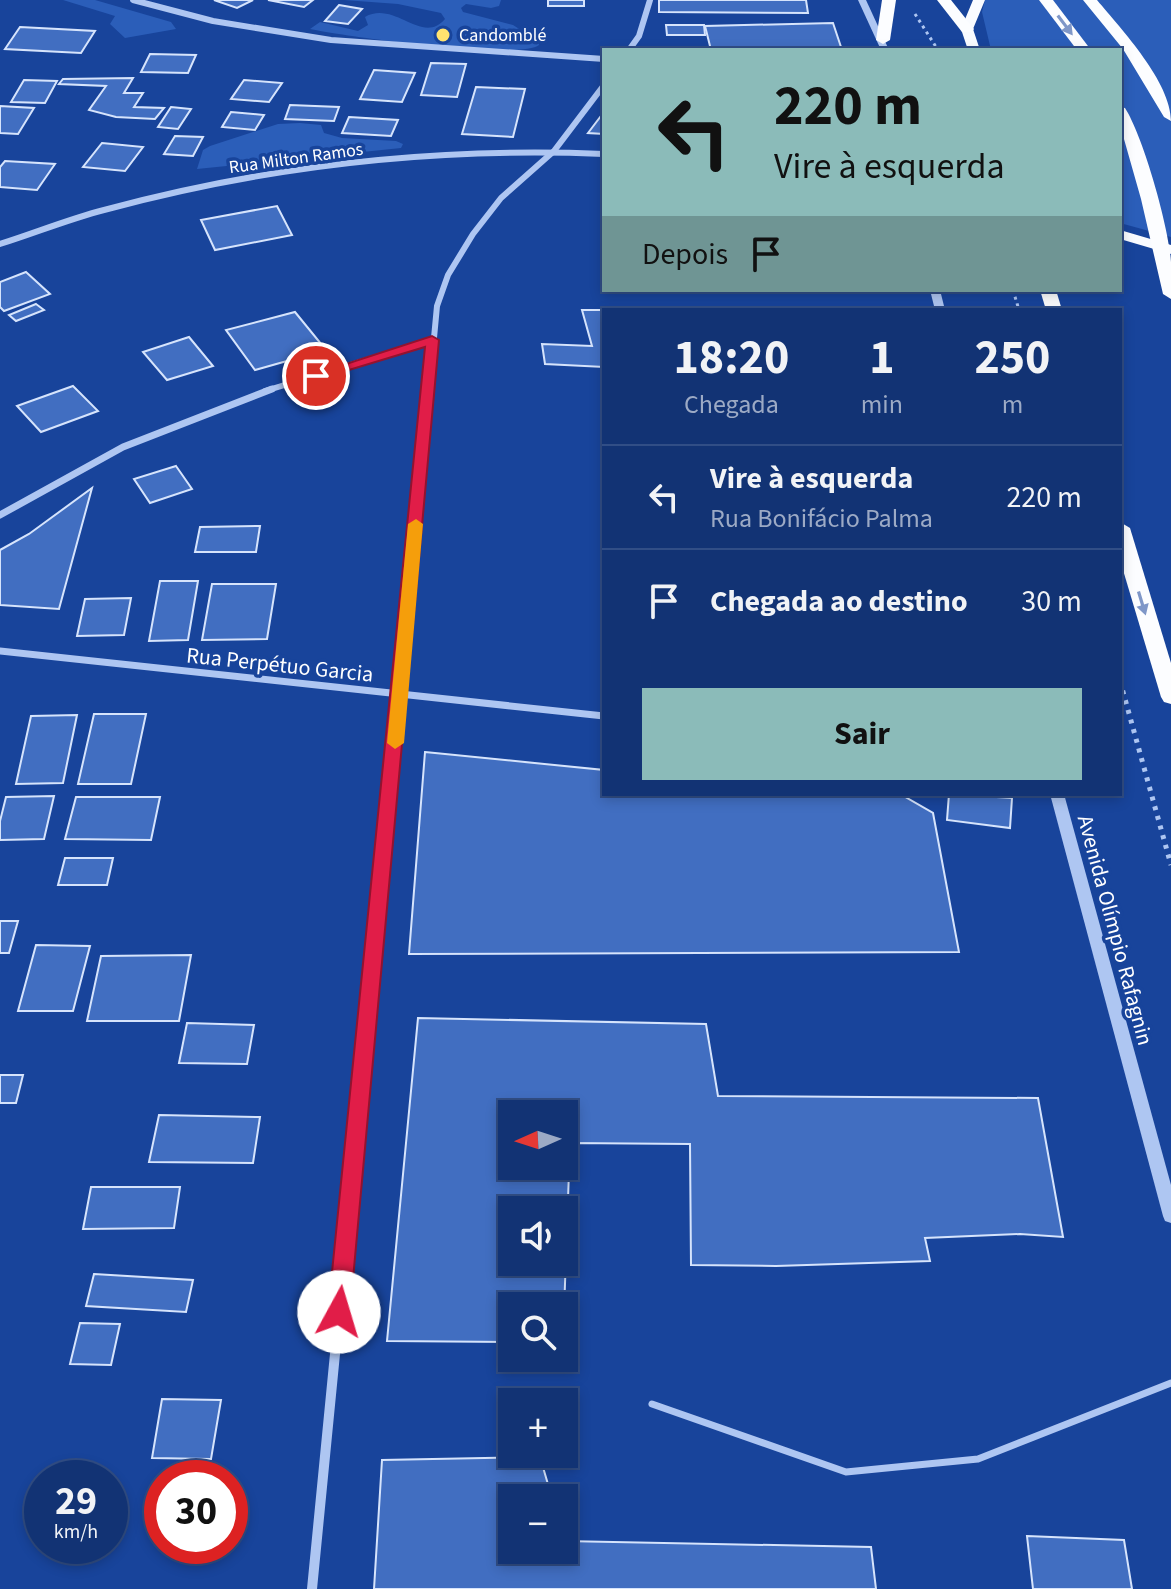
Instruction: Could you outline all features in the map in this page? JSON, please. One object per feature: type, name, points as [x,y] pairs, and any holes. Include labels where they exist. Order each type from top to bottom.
[{"type":"highway","points":[[884,45],[889,0]]},
{"type":"highway","points":[[944,0],[967,29]]},
{"type":"highway","points":[[1046,0],[1082,48]]},
{"type":"highway","points":[[1090,0],[1129,47],[1171,117]]},
{"type":"highway","points":[[1122,114],[1149,199],[1171,294]]},
{"type":"highway","points":[[1122,535],[1171,697]]},
{"type":"main road","points":[[973,48],[967,29],[979,0]]},
{"type":"main road","points":[[1122,235],[1171,250]]},
{"type":"street","points":[[133,0],[213,21],[331,40],[602,59]]},
{"type":"street","points":[[630,48],[639,36],[650,0]]},
{"type":"street","points":[[862,0],[884,45]]},
{"type":"street","points":[[312,1589],[437,306],[448,275],[473,234],[501,198],[554,151],[602,88]]},
{"type":"street","name":"Rua Milton Ramos","points":[[0,244],[103,211],[229,181],[401,159],[554,151],[602,154]]},
{"type":"street","points":[[0,515],[123,447],[257,393],[432,340]]},
{"type":"street","name":"Rua Perpétuo Garcia","points":[[0,651],[602,716]]},
{"type":"street","name":"Avenida Olímpio Rafagnin","points":[[1058,796],[1171,1216]]},
{"type":"lane","points":[[652,1404],[846,1472],[978,1459],[1171,1383]]},
{"type":"path","points":[[914,12],[937,48]]},
{"type":"path","points":[[1122,688],[1171,865]]},
{"type":"shaded area","points":[[63,0],[95,0],[171,22],[176,29],[125,38],[110,24],[115,16]]},
{"type":"shaded area","points":[[344,0],[501,0],[499,6],[491,8],[466,4],[461,8],[463,12],[513,25],[538,41],[539,45],[524,49],[466,49],[310,29],[320,22],[358,31],[368,25],[365,17],[376,13],[427,28],[445,19],[441,13],[398,4]]},
{"type":"shaded area","points":[[985,0],[1171,0],[1171,237],[1122,224],[1122,48],[991,48],[982,12]]},
{"type":"shaded area","points":[[278,124],[321,125],[324,133],[342,138],[403,144],[401,148],[197,169],[203,150],[210,146]]},
{"type":"building","points":[[214,0],[253,0],[237,8]]},
{"type":"building","points":[[268,0],[313,0],[304,7]]},
{"type":"building","points":[[548,0],[584,0],[584,6],[548,6]]},
{"type":"building","points":[[659,0],[806,0],[808,13],[659,12]]},
{"type":"building","points":[[339,5],[362,9],[348,24],[325,21]]},
{"type":"building","points":[[833,23],[841,48],[710,48],[705,26]]},
{"type":"building","points":[[666,25],[704,25],[705,35],[667,35]]},
{"type":"building","points":[[20,27],[95,31],[81,53],[5,49]]},
{"type":"building","points":[[150,54],[196,55],[188,73],[141,72]]},
{"type":"building","points":[[431,63],[466,64],[457,97],[421,95]]},
{"type":"building","points":[[374,70],[415,73],[402,102],[360,99]]},
{"type":"building","points":[[133,78],[124,93],[143,93],[134,107],[164,108],[155,119],[116,117],[89,110],[106,86],[59,84],[63,79]]},
{"type":"building","points":[[24,80],[57,81],[45,103],[11,102]]},
{"type":"building","points":[[244,80],[282,83],[269,102],[231,99]]},
{"type":"building","points":[[476,87],[525,89],[513,137],[462,134]]},
{"type":"building","points":[[290,105],[339,107],[334,121],[285,119]]},
{"type":"building","points":[[0,106],[34,108],[18,134],[0,133]]},
{"type":"building","points":[[171,107],[191,109],[178,129],[158,127]]},
{"type":"building","points":[[231,112],[264,115],[255,130],[222,127]]},
{"type":"building","points":[[602,115],[602,134],[588,133]]},
{"type":"building","points":[[349,117],[398,120],[391,136],[342,133]]},
{"type":"building","points":[[175,136],[203,137],[193,156],[164,154]]},
{"type":"building","points":[[102,143],[143,147],[125,171],[83,167]]},
{"type":"building","points":[[5,161],[55,164],[37,190],[0,187],[0,167]]},
{"type":"building","points":[[277,206],[292,235],[215,250],[201,220]]},
{"type":"building","points":[[26,272],[50,294],[4,311],[0,307],[0,282]]},
{"type":"building","points":[[36,304],[44,310],[16,321],[9,315]]},
{"type":"building","points":[[582,310],[602,310],[602,367],[545,364],[542,344],[592,346]]},
{"type":"building","points":[[295,312],[326,350],[255,370],[226,330]]},
{"type":"building","points":[[189,337],[213,366],[167,380],[143,352]]},
{"type":"building","points":[[73,386],[98,411],[41,432],[17,406]]},
{"type":"building","points":[[176,466],[192,489],[150,503],[134,479]]},
{"type":"building","points":[[92,488],[59,609],[0,605],[0,550],[29,534]]},
{"type":"building","points":[[260,526],[256,552],[195,552],[200,527]]},
{"type":"building","points":[[160,581],[198,581],[188,640],[149,641]]},
{"type":"building","points":[[212,584],[276,584],[267,639],[202,640]]},
{"type":"building","points":[[131,598],[124,635],[77,636],[85,599]]},
{"type":"building","points":[[94,714],[146,714],[131,784],[78,784]]},
{"type":"building","points":[[77,715],[63,783],[16,784],[31,716]]},
{"type":"building","points":[[425,752],[602,770],[602,796],[903,796],[933,813],[959,952],[409,954]]},
{"type":"building","points":[[54,796],[44,839],[0,840],[0,821],[6,797]]},
{"type":"building","points":[[949,796],[1012,798],[1010,828],[947,820]]},
{"type":"building","points":[[76,797],[160,797],[151,840],[65,839]]},
{"type":"building","points":[[65,858],[113,858],[107,885],[58,885]]},
{"type":"building","points":[[0,921],[18,921],[9,953],[0,953]]},
{"type":"building","points":[[36,945],[90,946],[73,1011],[18,1011]]},
{"type":"building","points":[[191,955],[179,1021],[87,1021],[101,956]]},
{"type":"building","points":[[418,1018],[706,1024],[718,1096],[1038,1098],[1063,1237],[1020,1234],[925,1238],[930,1261],[776,1266],[691,1265],[690,1144],[578,1143],[578,1100],[498,1100],[498,1180],[569,1180],[568,1196],[498,1196],[498,1276],[565,1276],[565,1292],[498,1292],[498,1342],[387,1341]]},
{"type":"building","points":[[187,1023],[254,1025],[247,1064],[179,1063]]},
{"type":"building","points":[[0,1075],[23,1075],[16,1103],[0,1103]]},
{"type":"building","points":[[159,1115],[260,1117],[253,1163],[149,1162]]},
{"type":"building","points":[[91,1187],[180,1187],[174,1228],[83,1229]]},
{"type":"building","points":[[94,1274],[193,1280],[186,1312],[86,1306]]},
{"type":"building","points":[[80,1323],[120,1324],[111,1365],[70,1364]]},
{"type":"building","points":[[162,1399],[221,1400],[211,1459],[152,1458]]},
{"type":"building","points":[[498,1458],[498,1468],[543,1468],[548,1484],[498,1484],[498,1564],[578,1564],[578,1541],[871,1547],[876,1589],[374,1589],[382,1460]]},
{"type":"building","points":[[1027,1536],[1124,1540],[1132,1589],[1033,1589]]},
{"type":"slow traffic","points":[[395,743],[416,524]]},
{"type":"place","name":"Candomblé","points":[[443,35]]},
{"type":"route","points":[[316,376],[432,340],[339,1312]]}]
